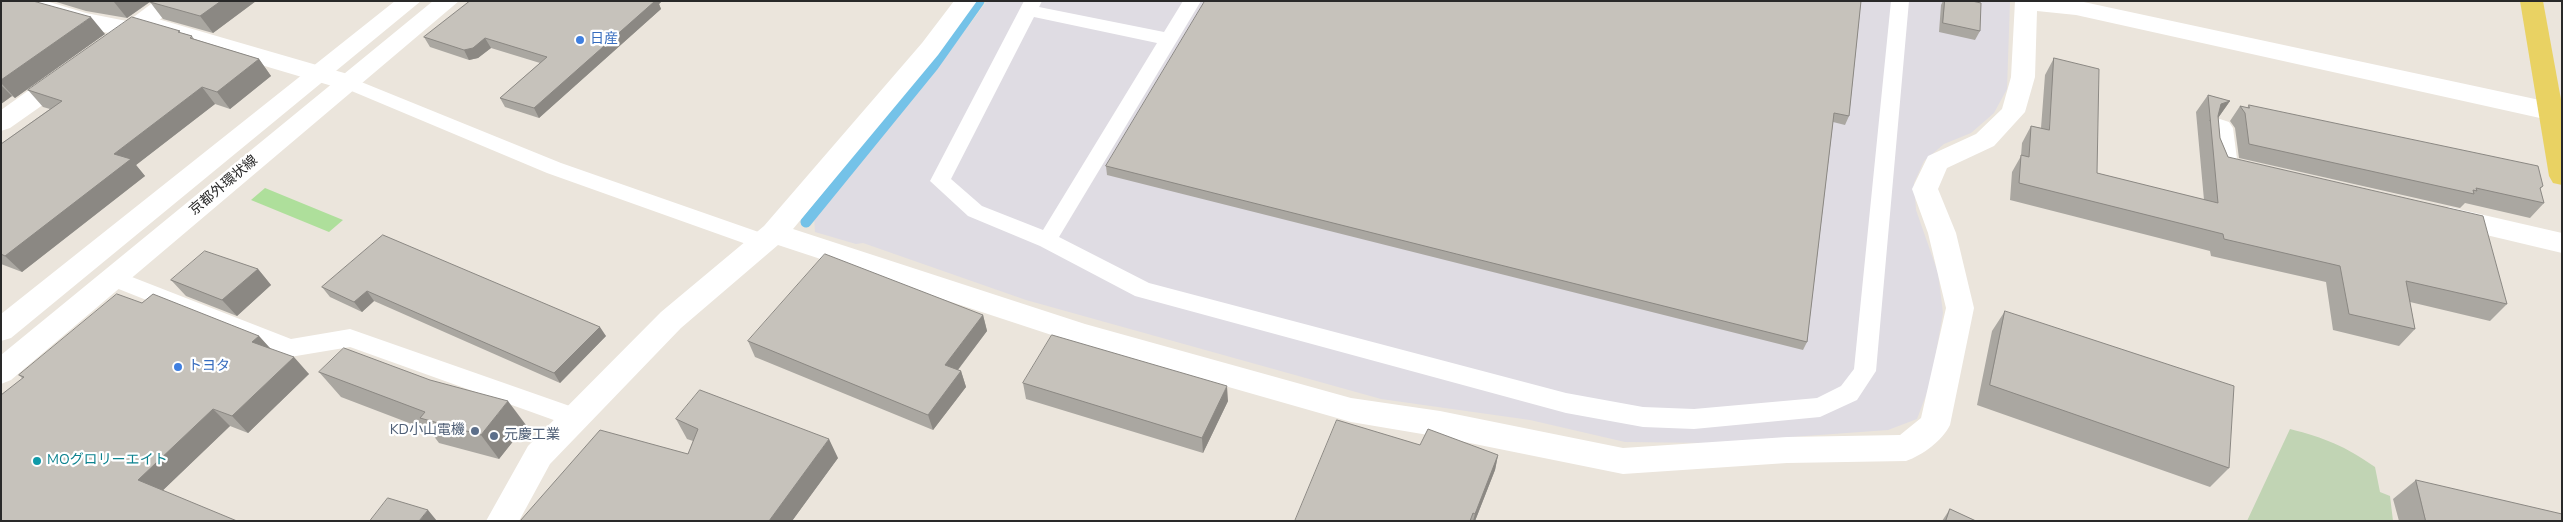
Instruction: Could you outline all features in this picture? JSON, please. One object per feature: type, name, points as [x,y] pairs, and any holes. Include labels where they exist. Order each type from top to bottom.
[{"type":"main road","points":[[2531,1],[2562,176]]},
{"type":"street","points":[[19,1],[76,18],[138,26],[349,83]]},
{"type":"street","points":[[1,122],[138,26],[170,1]]},
{"type":"street","name":"京都外環状線","points":[[1,330],[410,1]]},
{"type":"street","name":"京都外環状線","points":[[1,372],[448,1]]},
{"type":"street","points":[[502,521],[539,455],[671,320],[769,238],[930,49],[966,1]]},
{"type":"street","points":[[769,238],[1084,335],[1351,410],[1440,424],[1622,461],[1787,450],[1906,448],[1935,425],[1960,308],[1942,233],[1925,189],[1938,162],[1985,140],[2013,112],[2023,78],[2025,2],[2076,8],[2549,111]]},
{"type":"street","points":[[2220,128],[2225,166],[2263,175]]},
{"type":"street","points":[[2427,212],[2562,243]]},
{"type":"lane","points":[[1047,240],[1192,1]]},
{"type":"lane","points":[[1168,39],[1030,5],[940,181],[975,211],[1047,240],[1143,290],[1566,403],[1643,417],[1694,419],[1820,407],[1849,393],[1865,371],[1900,1]]},
{"type":"lane","points":[[349,83],[554,168],[769,238]]},
{"type":"lane","points":[[114,278],[290,348],[350,338],[576,418]]},
{"type":"shaded area","points":[[987,1],[2010,1],[2007,89],[1994,113],[1971,133],[1944,144],[1924,161],[1914,183],[1916,210],[1938,273],[1943,313],[1931,382],[1917,419],[1888,430],[1709,443],[1625,442],[1530,420],[1381,399],[1026,300],[863,243],[856,244],[815,232],[814,216],[958,40]]},
{"type":"green space","points":[[265,188],[343,220],[329,232],[251,200]]},
{"type":"green space","points":[[2290,429],[2334,444],[2354,453],[2375,467],[2380,492],[2390,496],[2393,521],[2247,521]]},
{"type":"building","points":[[1,1],[33,1],[91,17],[1,80]]},
{"type":"building","points":[[151,1],[221,1],[200,16]]},
{"type":"building","name":"日産","points":[[470,1],[655,1],[534,108],[500,98],[547,57],[485,38],[473,48],[464,50],[424,37]]},
{"type":"building","points":[[1205,1],[1861,1],[1849,116],[1834,113],[1807,342],[1106,166]]},
{"type":"building","points":[[1945,1],[1981,3],[1980,31],[1943,23]]},
{"type":"building","points":[[132,17],[180,31],[178,32],[192,36],[190,38],[259,59],[217,92],[202,87],[114,154],[131,159],[5,256],[1,254],[1,144],[62,101],[28,90]]},
{"type":"building","points":[[2054,58],[2099,69],[2097,173],[2218,203],[2208,95],[2230,101],[2221,104],[2218,116],[2220,138],[2228,157],[2483,216],[2507,304],[2406,281],[2415,329],[2349,314],[2340,266],[2224,239],[2223,234],[2019,183],[2021,155],[2029,157],[2031,126],[2049,130]]},
{"type":"building","points":[[2249,105],[2538,166],[2543,186],[2540,188],[2544,203],[2476,188],[2477,191],[2473,190],[2474,194],[2249,144],[2245,113],[2240,106],[2249,108]]},
{"type":"building","points":[[383,235],[600,327],[554,373],[367,291],[354,302],[322,287]]},
{"type":"building","points":[[205,251],[258,269],[222,300],[171,280]]},
{"type":"building","points":[[825,254],[983,315],[945,365],[961,371],[928,415],[748,341]]},
{"type":"building","points":[[117,294],[142,303],[153,294],[259,336],[252,342],[294,357],[232,416],[213,409],[138,480],[237,521],[1,521],[1,395],[24,377],[19,375]]},
{"type":"building","points":[[2005,311],[2234,386],[2229,468],[1990,385]]},
{"type":"building","points":[[1052,335],[1227,386],[1202,438],[1023,383]]},
{"type":"building","points":[[344,348],[430,380],[508,401],[481,435],[420,418],[425,412],[319,372]]},
{"type":"building","points":[[700,390],[829,439],[769,521],[520,521],[600,430],[688,454],[698,429],[676,419]]},
{"type":"building","points":[[1337,420],[1420,445],[1428,429],[1498,455],[1475,514],[1473,513],[1470,521],[1295,521]]},
{"type":"building","points":[[2416,480],[2562,514],[2562,521],[2426,521]]},
{"type":"building","points":[[388,498],[428,510],[419,521],[370,521]]},
{"type":"building","points":[[1950,509],[1976,521],[1946,521]]},
{"type":"waterway","points":[[806,222],[933,66],[979,1]]},
{"type":"place","name":"日産","points":[[580,40]]},
{"type":"place","name":"トヨタ","points":[[178,367]]},
{"type":"place","name":"KD小山電機","points":[[475,431]]},
{"type":"place","name":"元慶工業","points":[[494,436]]},
{"type":"place","name":"MOグロリーエイト","points":[[37,461]]}]
